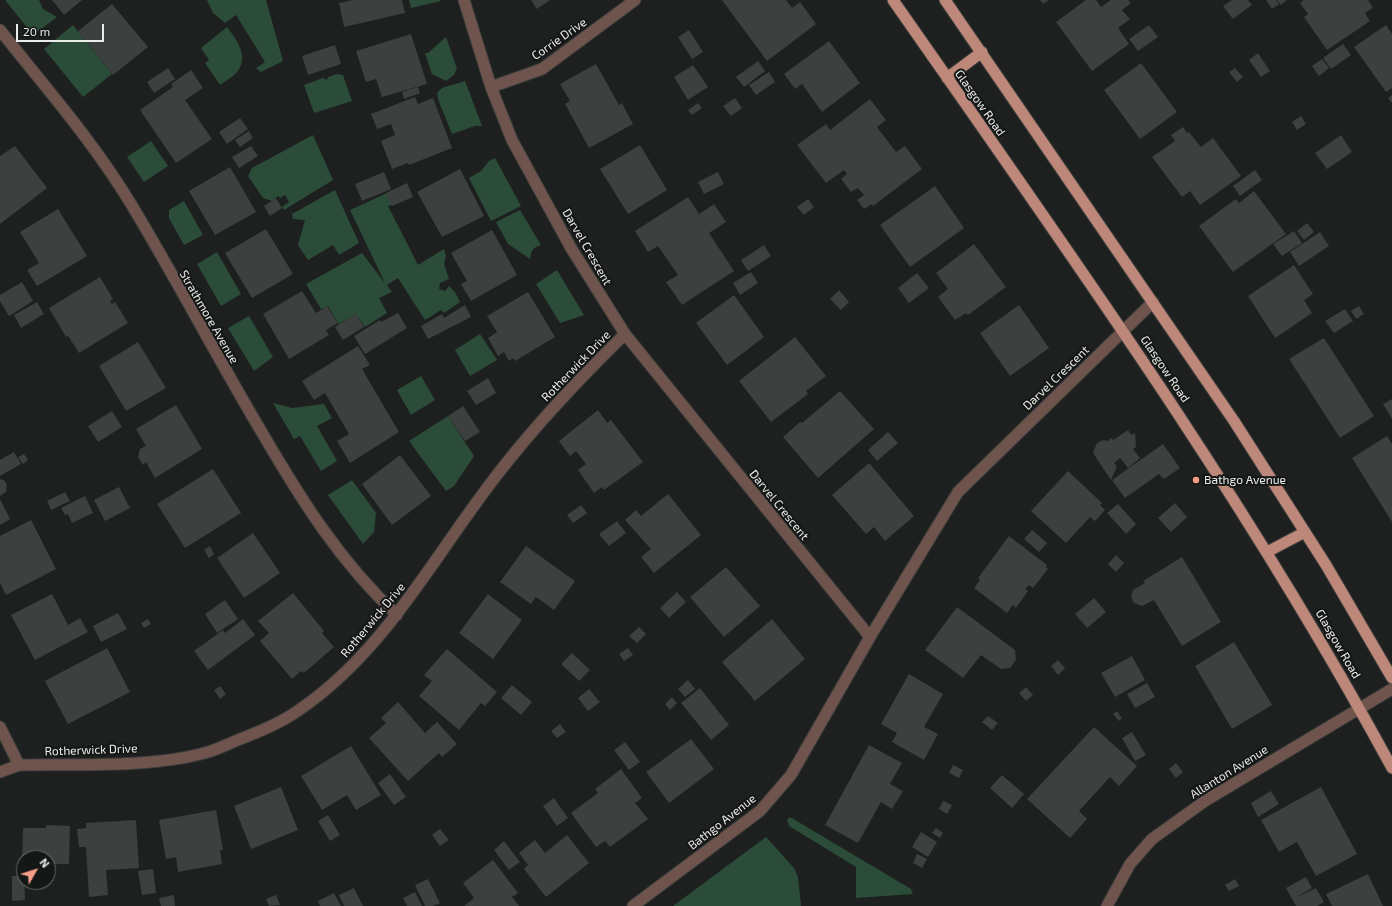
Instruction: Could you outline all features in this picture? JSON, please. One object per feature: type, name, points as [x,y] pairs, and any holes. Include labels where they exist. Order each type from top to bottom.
[{"type":"main road","name":"Glasgow Road","points":[[893,0],[1124,331],[1205,453],[1267,552],[1360,709],[1392,768]]},
{"type":"main road","points":[[945,0],[1234,421],[1305,532],[1392,678]]},
{"type":"main road","points":[[947,78],[982,52]]},
{"type":"main road","points":[[1267,552],[1305,532]]},
{"type":"street","name":"Darvel Crescent","points":[[464,0],[491,87],[512,140],[564,235],[625,334],[870,637],[958,492],[1153,302]]},
{"type":"street","name":"Corrie Drive","points":[[491,87],[542,69],[635,0]]},
{"type":"street","name":"Strathmore Avenue","points":[[0,30],[78,126],[130,202],[236,389],[320,526],[350,566],[397,615]]},
{"type":"street","name":"Rotherwick Drive","points":[[0,772],[19,765],[161,761],[208,752],[255,733],[297,712],[336,682],[370,648],[397,615],[503,466],[581,377],[625,334]]},
{"type":"street","name":"Bathgo Avenue","points":[[632,906],[760,811],[791,774],[870,637]]},
{"type":"street","name":"Allanton Avenue","points":[[1107,906],[1130,864],[1152,839],[1205,801],[1392,689]]},
{"type":"street","points":[[0,727],[19,765]]},
{"type":"green space","points":[[5,0],[39,0],[43,9],[57,17],[33,35]]},
{"type":"green space","points":[[207,0],[266,0],[283,61],[261,72],[256,68],[265,62],[236,15],[225,23],[213,13]]},
{"type":"green space","points":[[409,0],[440,0],[441,1],[411,8]]},
{"type":"green space","points":[[73,25],[112,74],[83,97],[44,49]]},
{"type":"green space","points":[[227,27],[238,43],[242,54],[242,60],[241,66],[237,72],[220,85],[205,63],[209,60],[201,48]]},
{"type":"green space","points":[[446,37],[457,69],[454,75],[446,81],[432,74],[425,53],[428,53]]},
{"type":"green space","points":[[337,74],[343,75],[352,101],[314,113],[304,85],[323,78],[327,80],[328,77]]},
{"type":"green space","points":[[465,81],[482,126],[475,126],[452,134],[439,102],[437,93],[442,88]]},
{"type":"green space","points":[[313,135],[333,180],[284,210],[282,207],[289,202],[285,195],[280,198],[278,196],[272,201],[263,198],[248,176],[252,168]]},
{"type":"green space","points":[[151,141],[168,166],[144,182],[127,157]]},
{"type":"green space","points":[[495,158],[521,206],[491,221],[469,178],[481,171],[489,161]]},
{"type":"green space","points":[[335,190],[359,243],[339,255],[333,245],[308,260],[298,245],[305,220],[293,219],[292,214]]},
{"type":"green space","points":[[387,193],[392,205],[388,206],[418,265],[444,249],[446,256],[444,264],[449,279],[440,283],[439,289],[445,291],[449,286],[455,292],[460,302],[444,313],[441,310],[425,320],[398,278],[387,285],[392,292],[379,298],[387,313],[365,327],[356,314],[339,324],[328,306],[321,309],[306,284],[362,253],[385,283],[350,210]]},
{"type":"green space","points":[[184,201],[203,235],[184,245],[169,218],[169,210]]},
{"type":"green space","points":[[520,210],[541,245],[533,250],[530,259],[508,244],[496,222]]},
{"type":"green space","points":[[217,252],[241,294],[221,306],[197,264]]},
{"type":"green space","points":[[557,270],[584,315],[560,323],[536,284]]},
{"type":"green space","points":[[249,316],[273,357],[254,371],[228,328]]},
{"type":"green space","points":[[480,334],[497,360],[470,376],[455,350]]},
{"type":"green space","points":[[421,376],[435,400],[411,415],[397,390]]},
{"type":"green space","points":[[273,403],[292,408],[324,404],[332,418],[317,426],[337,461],[321,471],[300,436],[294,439]]},
{"type":"green space","points":[[448,416],[474,456],[454,486],[446,491],[409,441]]},
{"type":"green space","points":[[352,480],[376,513],[374,532],[363,544],[328,495]]},
{"type":"green space","points":[[790,817],[911,889],[913,894],[856,898],[856,867],[789,826],[787,820]]},
{"type":"green space","points":[[766,837],[794,868],[798,877],[801,906],[673,906]]},
{"type":"building","points":[[52,0],[82,0],[64,15]]},
{"type":"building","points":[[353,0],[402,0],[405,13],[344,27],[339,3]]},
{"type":"building","points":[[531,0],[550,0],[537,9]]},
{"type":"building","points":[[722,0],[786,0],[792,8],[800,2],[816,24],[767,61]]},
{"type":"building","points":[[1040,0],[1049,0],[1043,4]]},
{"type":"building","points":[[1086,0],[1096,0],[1101,7],[1111,0],[1128,0],[1131,3],[1122,10],[1130,19],[1118,28],[1129,44],[1092,71],[1056,22]]},
{"type":"building","points":[[1232,0],[1248,0],[1252,5],[1233,19],[1223,6]]},
{"type":"building","points":[[1266,0],[1276,0],[1279,4],[1272,9]]},
{"type":"building","points":[[1277,0],[1287,0],[1281,5]]},
{"type":"building","points":[[1304,0],[1368,0],[1373,8],[1365,13],[1370,21],[1327,50],[1304,17],[1308,14],[1300,3]]},
{"type":"building","points":[[112,4],[148,47],[113,75],[78,31]]},
{"type":"building","points":[[1149,25],[1158,37],[1138,51],[1129,39]]},
{"type":"building","points":[[1386,25],[1392,34],[1392,88],[1386,92],[1354,47]]},
{"type":"building","points":[[689,30],[703,52],[692,59],[678,37]]},
{"type":"building","points":[[411,34],[427,84],[382,97],[376,79],[366,82],[356,51]]},
{"type":"building","points":[[829,41],[860,83],[822,112],[802,84],[795,89],[784,74]]},
{"type":"building","points":[[1343,44],[1351,55],[1331,69],[1323,58]]},
{"type":"building","points":[[335,45],[341,64],[308,75],[302,56]]},
{"type":"building","points":[[1258,53],[1270,71],[1261,77],[1249,60]]},
{"type":"building","points":[[1322,59],[1329,68],[1319,76],[1312,66]]},
{"type":"building","points":[[758,61],[765,71],[744,87],[736,77]]},
{"type":"building","points":[[1141,63],[1177,112],[1140,139],[1104,90]]},
{"type":"building","points":[[596,64],[619,105],[622,103],[633,124],[589,148],[565,104],[570,101],[560,84]]},
{"type":"building","points":[[693,65],[708,87],[688,100],[674,77]]},
{"type":"building","points":[[168,68],[175,79],[154,93],[147,82]]},
{"type":"building","points":[[1235,68],[1243,77],[1237,82],[1229,72]]},
{"type":"building","points":[[191,70],[203,88],[185,100],[212,139],[176,163],[140,110],[173,87],[171,84]]},
{"type":"building","points":[[769,72],[775,82],[756,95],[749,85]]},
{"type":"building","points":[[418,87],[420,93],[404,99],[402,92]]},
{"type":"building","points":[[1392,95],[1392,103],[1388,98]]},
{"type":"building","points":[[415,97],[418,104],[433,98],[452,148],[409,165],[408,163],[392,169],[381,141],[395,135],[391,124],[377,129],[371,114]]},
{"type":"building","points":[[735,98],[742,108],[731,116],[723,106]]},
{"type":"building","points":[[870,99],[886,120],[877,127],[896,152],[905,146],[922,169],[873,206],[872,204],[864,209],[857,200],[864,195],[858,188],[851,192],[841,179],[847,174],[844,170],[826,183],[797,145],[826,124],[830,130]]},
{"type":"building","points":[[698,103],[702,108],[692,115],[688,110]]},
{"type":"building","points":[[1301,116],[1306,124],[1297,130],[1292,122]]},
{"type":"building","points":[[240,118],[248,129],[227,144],[219,132]]},
{"type":"building","points":[[1183,127],[1201,147],[1213,138],[1241,176],[1200,205],[1190,191],[1182,197],[1152,157],[1175,141],[1171,135]]},
{"type":"building","points":[[249,131],[253,138],[240,147],[235,140]]},
{"type":"building","points":[[1341,135],[1352,152],[1327,169],[1315,153]]},
{"type":"building","points":[[640,145],[667,190],[628,214],[600,169]]},
{"type":"building","points":[[15,146],[47,188],[0,224],[0,156]]},
{"type":"building","points":[[251,146],[258,156],[239,168],[232,157]]},
{"type":"building","points":[[230,167],[256,212],[215,235],[189,191]]},
{"type":"building","points":[[460,169],[484,216],[442,237],[417,192]]},
{"type":"building","points":[[1255,170],[1262,180],[1240,196],[1233,186]]},
{"type":"building","points":[[384,172],[391,189],[362,201],[355,184]]},
{"type":"building","points":[[718,172],[724,184],[704,194],[698,182]]},
{"type":"building","points":[[407,183],[413,197],[392,206],[386,193]]},
{"type":"building","points":[[935,186],[964,228],[910,267],[880,225]]},
{"type":"building","points":[[1254,191],[1286,234],[1233,272],[1199,226],[1236,199],[1239,203]]},
{"type":"building","points":[[688,197],[699,214],[714,204],[726,222],[709,233],[734,271],[682,305],[666,282],[678,275],[658,246],[648,252],[635,231]]},
{"type":"building","points":[[276,198],[282,208],[270,216],[264,206]]},
{"type":"building","points":[[808,199],[814,207],[804,215],[797,207]]},
{"type":"building","points":[[58,209],[87,256],[37,286],[27,270],[39,263],[20,232]]},
{"type":"building","points":[[1307,223],[1314,232],[1304,240],[1297,231]]},
{"type":"building","points":[[266,229],[293,274],[252,298],[225,253]]},
{"type":"building","points":[[492,230],[517,275],[471,301],[461,284],[467,281],[451,253]]},
{"type":"building","points":[[1294,231],[1302,243],[1282,256],[1273,244]]},
{"type":"building","points":[[1320,232],[1329,246],[1299,266],[1290,252]]},
{"type":"building","points":[[974,244],[1006,287],[968,315],[966,313],[955,320],[938,297],[948,289],[936,273]]},
{"type":"building","points":[[764,245],[771,256],[748,271],[741,260]]},
{"type":"building","points":[[1294,265],[1313,294],[1304,300],[1312,313],[1275,338],[1248,296]]},
{"type":"building","points":[[751,272],[758,283],[740,295],[733,283]]},
{"type":"building","points":[[917,273],[929,288],[909,303],[898,288]]},
{"type":"building","points":[[100,277],[113,299],[110,301],[112,304],[115,302],[128,323],[79,353],[68,336],[66,337],[49,308]]},
{"type":"building","points":[[22,282],[33,301],[9,316],[0,301],[0,295]]},
{"type":"building","points":[[839,290],[849,302],[841,310],[830,299]]},
{"type":"building","points":[[302,291],[316,313],[327,306],[338,323],[326,330],[329,335],[289,359],[263,314]]},
{"type":"building","points":[[528,292],[555,337],[515,361],[513,358],[509,361],[504,352],[498,356],[488,338],[497,332],[487,316]]},
{"type":"building","points":[[734,295],[764,337],[727,365],[696,323]]},
{"type":"building","points":[[37,302],[44,314],[21,328],[14,315]]},
{"type":"building","points":[[465,305],[471,317],[428,339],[421,326],[442,314],[444,318]]},
{"type":"building","points":[[1019,305],[1049,348],[1010,376],[980,333]]},
{"type":"building","points":[[1359,306],[1364,314],[1356,319],[1351,311]]},
{"type":"building","points":[[1345,309],[1353,321],[1334,333],[1325,321]]},
{"type":"building","points":[[398,313],[407,328],[365,354],[354,336],[380,320],[381,322]]},
{"type":"building","points":[[356,314],[364,327],[343,340],[335,327]]},
{"type":"building","points":[[795,337],[826,376],[806,391],[808,394],[771,422],[739,381]]},
{"type":"building","points":[[1324,338],[1374,416],[1340,438],[1289,359]]},
{"type":"building","points":[[138,342],[166,388],[126,411],[99,366]]},
{"type":"building","points":[[358,346],[370,365],[362,369],[399,432],[350,463],[337,441],[349,434],[325,393],[314,400],[302,381]]},
{"type":"building","points":[[488,378],[496,393],[476,405],[467,391]]},
{"type":"building","points":[[840,391],[874,429],[818,478],[783,437]]},
{"type":"building","points":[[1392,399],[1392,419],[1383,404]]},
{"type":"building","points":[[176,405],[202,449],[155,478],[146,462],[143,465],[138,457],[140,449],[146,446],[136,429]]},
{"type":"building","points":[[463,406],[480,432],[465,441],[448,416]]},
{"type":"building","points":[[598,410],[607,423],[611,420],[643,462],[604,490],[602,487],[594,493],[578,470],[586,464],[576,451],[570,456],[559,441]]},
{"type":"building","points":[[112,411],[122,427],[98,442],[88,426]]},
{"type":"building","points":[[1128,430],[1131,435],[1135,433],[1136,447],[1133,449],[1140,458],[1128,468],[1120,458],[1114,463],[1117,466],[1111,480],[1093,453],[1097,443],[1103,440],[1108,441],[1111,438],[1113,440]]},
{"type":"building","points":[[888,432],[898,443],[877,461],[868,450]]},
{"type":"building","points":[[1387,436],[1392,444],[1392,522],[1352,458]]},
{"type":"building","points":[[1163,444],[1180,468],[1164,479],[1159,474],[1125,498],[1112,480]]},
{"type":"building","points":[[14,452],[21,464],[0,476],[0,460]]},
{"type":"building","points":[[24,454],[28,460],[23,464],[18,457]]},
{"type":"building","points":[[400,455],[431,496],[392,525],[362,484]]},
{"type":"building","points":[[869,463],[914,516],[885,541],[874,527],[866,534],[832,495]]},
{"type":"building","points":[[213,469],[241,513],[185,548],[157,504]]},
{"type":"building","points":[[1068,471],[1102,503],[1100,505],[1105,510],[1095,521],[1090,517],[1066,543],[1031,511]]},
{"type":"building","points":[[0,479],[4,480],[7,485],[6,492],[0,496]]},
{"type":"building","points":[[119,487],[130,508],[105,521],[94,500]]},
{"type":"building","points":[[65,492],[70,501],[51,510],[47,501]]},
{"type":"building","points":[[668,494],[701,535],[654,573],[641,557],[651,549],[625,520],[636,510],[641,516]]},
{"type":"building","points":[[85,496],[93,513],[72,523],[68,514],[65,515],[61,508]]},
{"type":"building","points":[[0,499],[10,519],[0,525]]},
{"type":"building","points":[[1175,503],[1187,517],[1171,532],[1158,518]]},
{"type":"building","points":[[1118,504],[1136,524],[1126,534],[1107,513]]},
{"type":"building","points":[[581,505],[587,513],[573,523],[567,515]]},
{"type":"building","points":[[31,520],[56,569],[6,595],[0,583],[0,536]]},
{"type":"building","points":[[617,521],[626,533],[609,546],[599,534]]},
{"type":"building","points":[[1032,530],[1047,543],[1039,552],[1024,539]]},
{"type":"building","points":[[253,533],[280,573],[244,598],[217,558]]},
{"type":"building","points":[[1009,536],[1047,565],[1046,567],[1048,569],[1033,588],[1029,585],[1025,589],[1028,591],[1016,608],[1013,605],[1007,613],[974,588],[980,580],[978,578]]},
{"type":"building","points":[[210,546],[214,554],[209,558],[204,550]]},
{"type":"building","points":[[526,546],[575,581],[554,610],[536,597],[531,604],[500,582]]},
{"type":"building","points":[[1116,555],[1124,563],[1116,572],[1108,564]]},
{"type":"building","points":[[1182,557],[1221,622],[1182,646],[1154,600],[1142,606],[1134,603],[1131,597],[1133,590],[1145,583],[1143,581]]},
{"type":"building","points":[[726,567],[760,606],[724,637],[690,597]]},
{"type":"building","points":[[677,592],[686,602],[669,618],[660,608]]},
{"type":"building","points":[[293,593],[324,631],[322,633],[334,647],[304,673],[301,671],[292,679],[260,641],[269,633],[258,621]]},
{"type":"building","points":[[52,594],[68,625],[80,618],[88,632],[35,660],[11,615]]},
{"type":"building","points":[[488,594],[522,620],[493,659],[459,633]]},
{"type":"building","points":[[1094,598],[1106,612],[1087,628],[1075,614]]},
{"type":"building","points":[[225,600],[238,619],[217,633],[205,614]]},
{"type":"building","points":[[957,607],[1015,650],[1016,660],[1010,668],[1001,669],[981,655],[963,678],[925,650]]},
{"type":"building","points":[[118,613],[127,629],[101,642],[93,626]]},
{"type":"building","points":[[148,619],[151,624],[144,628],[141,623]]},
{"type":"building","points":[[243,619],[255,635],[208,670],[194,651],[223,630],[225,633]]},
{"type":"building","points":[[772,619],[805,659],[755,701],[722,662]]},
{"type":"building","points":[[639,627],[646,634],[637,643],[629,636]]},
{"type":"building","points":[[1234,642],[1272,705],[1232,729],[1195,666]]},
{"type":"building","points":[[107,648],[130,692],[68,724],[45,681]]},
{"type":"building","points":[[628,648],[633,655],[624,661],[619,654]]},
{"type":"building","points":[[447,649],[497,692],[485,706],[481,703],[459,730],[419,696],[432,681],[424,675]]},
{"type":"building","points":[[572,653],[590,670],[579,681],[561,664]]},
{"type":"building","points":[[1132,656],[1145,680],[1115,697],[1101,673]]},
{"type":"building","points":[[1058,660],[1065,668],[1058,675],[1051,666]]},
{"type":"building","points":[[909,674],[943,694],[924,727],[938,734],[924,760],[892,742],[897,733],[881,724]]},
{"type":"building","points":[[688,680],[695,689],[685,697],[678,689]]},
{"type":"building","points":[[1147,683],[1155,697],[1135,708],[1127,694]]},
{"type":"building","points":[[512,685],[532,702],[521,715],[501,698]]},
{"type":"building","points":[[220,686],[226,694],[220,699],[214,690]]},
{"type":"building","points":[[1026,687],[1033,695],[1026,701],[1019,693]]},
{"type":"building","points":[[700,688],[729,725],[711,740],[681,703]]},
{"type":"building","points":[[589,689],[600,702],[588,711],[578,698]]},
{"type":"building","points":[[672,697],[677,703],[670,710],[665,704]]},
{"type":"building","points":[[398,702],[425,733],[437,722],[457,744],[442,757],[439,753],[408,781],[369,738],[386,723],[381,718]]},
{"type":"building","points":[[1117,711],[1122,718],[1119,721],[1113,714]]},
{"type":"building","points":[[988,716],[998,723],[992,730],[982,722]]},
{"type":"building","points":[[560,724],[566,732],[557,738],[551,731]]},
{"type":"building","points":[[1094,727],[1137,766],[1119,786],[1110,777],[1079,811],[1087,819],[1070,838],[1027,799]]},
{"type":"building","points":[[1132,732],[1146,755],[1135,761],[1122,738]]},
{"type":"building","points":[[691,739],[714,769],[669,803],[646,772]]},
{"type":"building","points":[[625,742],[640,762],[629,770],[614,750]]},
{"type":"building","points":[[869,745],[902,763],[890,784],[903,791],[892,809],[881,802],[858,843],[825,825]]},
{"type":"building","points":[[351,746],[381,795],[356,810],[347,795],[322,810],[301,776]]},
{"type":"building","points":[[1176,763],[1183,772],[1176,778],[1169,769]]},
{"type":"building","points":[[953,765],[963,770],[959,778],[949,773]]},
{"type":"building","points":[[621,769],[642,798],[635,803],[648,819],[610,847],[605,841],[596,847],[571,813],[598,793],[595,789]]},
{"type":"building","points":[[390,774],[406,797],[394,805],[378,783]]},
{"type":"building","points":[[1002,775],[1024,794],[1012,808],[990,788]]},
{"type":"building","points":[[281,787],[298,830],[251,849],[234,806]]},
{"type":"building","points":[[1321,787],[1357,854],[1316,876],[1297,842],[1279,852],[1261,820]]},
{"type":"building","points":[[1271,791],[1279,804],[1258,817],[1251,803]]},
{"type":"building","points":[[554,798],[568,818],[557,826],[543,806]]},
{"type":"building","points":[[943,801],[952,805],[947,814],[939,809]]},
{"type":"building","points":[[216,810],[223,850],[220,850],[222,864],[178,872],[176,857],[166,859],[159,820]]},
{"type":"building","points":[[328,815],[340,835],[330,841],[318,821]]},
{"type":"building","points":[[136,820],[139,868],[106,870],[108,895],[89,897],[86,847],[79,847],[77,829],[86,828],[86,823]]},
{"type":"building","points":[[46,825],[70,826],[69,864],[56,864],[56,850],[22,850],[23,828],[46,828]]},
{"type":"building","points":[[936,828],[943,833],[940,838],[932,833]]},
{"type":"building","points":[[440,829],[449,840],[440,846],[432,835]]},
{"type":"building","points":[[921,832],[937,842],[928,857],[912,847]]},
{"type":"building","points":[[567,835],[589,863],[546,897],[524,869],[528,865],[519,853],[535,840],[545,853]]},
{"type":"building","points":[[504,841],[520,862],[509,870],[494,850]]},
{"type":"building","points":[[917,854],[927,859],[922,868],[913,863]]},
{"type":"building","points":[[493,860],[518,893],[512,897],[519,906],[464,906],[474,898],[463,883]]},
{"type":"building","points":[[153,869],[156,893],[142,895],[138,871]]},
{"type":"building","points":[[1368,874],[1383,906],[1332,906],[1326,894]]},
{"type":"building","points":[[12,876],[16,876],[16,890],[25,890],[25,900],[12,901]]},
{"type":"building","points":[[1306,877],[1312,888],[1295,898],[1316,888],[1324,902],[1317,906],[1296,906],[1286,888]]},
{"type":"building","points":[[428,879],[440,903],[433,906],[425,906],[415,885]]},
{"type":"building","points":[[1235,879],[1239,886],[1229,891],[1225,885]]},
{"type":"building","points":[[354,888],[363,906],[344,906],[339,895]]},
{"type":"building","points":[[415,892],[422,906],[407,906],[403,898]]},
{"type":"building","points":[[334,893],[341,906],[320,906],[318,901]]},
{"type":"building","points":[[174,895],[175,906],[161,906],[159,898]]},
{"type":"building","points":[[276,895],[280,905],[269,906],[266,899]]},
{"type":"place","name":"Bathgo Avenue","points":[[1196,480]]}]
